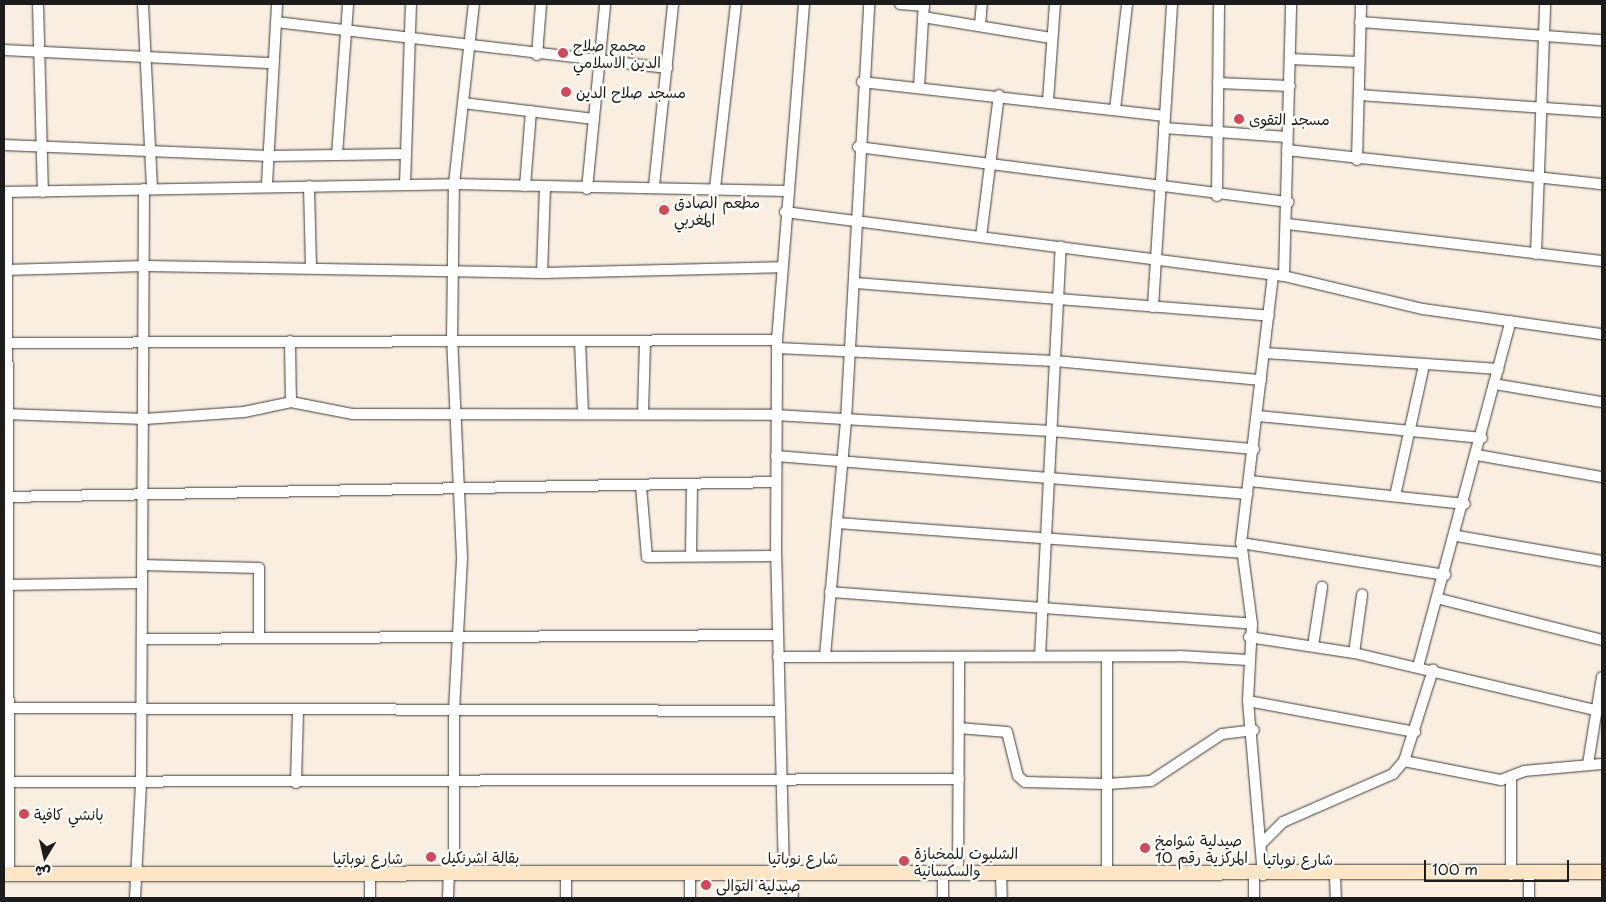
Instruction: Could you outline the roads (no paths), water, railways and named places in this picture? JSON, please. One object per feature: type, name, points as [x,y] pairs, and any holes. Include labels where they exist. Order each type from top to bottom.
[{"type":"street","points":[[38,4],[41,52],[43,192]]},
{"type":"street","points":[[135,898],[142,782],[141,583],[149,150],[143,4]]},
{"type":"street","points":[[268,184],[277,4]]},
{"type":"street","points":[[337,155],[348,4]]},
{"type":"street","points":[[405,184],[411,4]]},
{"type":"street","points":[[448,898],[451,875],[454,711],[462,557],[452,340],[454,184],[471,46],[474,4]]},
{"type":"street","points":[[537,54],[540,4]]},
{"type":"street","points":[[587,189],[605,4]]},
{"type":"street","points":[[654,186],[674,4]]},
{"type":"street","points":[[715,188],[736,4]]},
{"type":"street","points":[[793,898],[788,875],[782,781],[777,635],[775,415],[780,267],[804,4]]},
{"type":"street","points":[[825,656],[846,420],[854,283],[858,146],[869,4]]},
{"type":"street","points":[[900,4],[924,5],[919,87]]},
{"type":"street","points":[[980,25],[982,4]]},
{"type":"street","points":[[1048,101],[1051,38],[1055,4]]},
{"type":"street","points":[[1115,110],[1127,4]]},
{"type":"street","points":[[1153,307],[1157,258],[1159,187],[1172,4]]},
{"type":"street","points":[[1217,196],[1219,4]]},
{"type":"street","points":[[1254,898],[1259,875],[1262,843],[1254,730],[1248,701],[1249,637],[1252,624],[1242,549],[1269,316],[1287,224],[1286,137],[1290,86],[1291,4]]},
{"type":"street","points":[[1357,160],[1361,4]]},
{"type":"street","points":[[1536,254],[1545,4]]},
{"type":"street","points":[[923,17],[1051,38]]},
{"type":"street","points":[[276,22],[599,62],[667,68]]},
{"type":"street","points":[[1360,22],[1544,38],[1602,40]]},
{"type":"street","points":[[4,50],[145,59],[273,63]]},
{"type":"street","points":[[1290,59],[1360,62]]},
{"type":"street","points":[[862,82],[999,95],[1165,116]]},
{"type":"street","points":[[1218,83],[1290,86]]},
{"type":"street","points":[[981,237],[999,95]]},
{"type":"street","points":[[1360,95],[1602,112]]},
{"type":"street","points":[[463,102],[594,119]]},
{"type":"street","points":[[524,186],[531,111]]},
{"type":"street","points":[[1164,128],[1286,137]]},
{"type":"street","points":[[4,145],[42,149],[149,150],[269,156],[405,154]]},
{"type":"street","points":[[858,146],[991,163],[1217,196],[1288,202]]},
{"type":"street","points":[[1287,150],[1357,160],[1539,180],[1602,184]]},
{"type":"street","points":[[6,874],[4,559],[6,414],[5,192],[268,184],[309,186],[454,184],[587,189],[654,186],[787,191]]},
{"type":"street","points":[[309,186],[311,268]]},
{"type":"street","points":[[542,273],[545,187]]},
{"type":"street","points":[[785,212],[1157,258],[1278,276],[1423,309],[1602,334]]},
{"type":"street","points":[[1287,224],[1602,261]]},
{"type":"street","points":[[1040,656],[1060,247]]},
{"type":"street","points":[[6,270],[146,266],[542,273],[780,267]]},
{"type":"street","points":[[854,283],[1269,316]]},
{"type":"street","points":[[1418,667],[1440,599],[1457,536],[1511,321]]},
{"type":"street","points":[[6,343],[146,344],[452,340],[777,344],[850,350],[1055,361],[1261,380]]},
{"type":"street","points":[[290,341],[291,402]]},
{"type":"street","points":[[580,341],[583,412]]},
{"type":"street","points":[[643,413],[645,341]]},
{"type":"street","points":[[1265,353],[1498,369]]},
{"type":"street","points":[[1396,496],[1412,430],[1424,365]]},
{"type":"street","points":[[1494,384],[1602,402]]},
{"type":"street","points":[[6,414],[145,420],[244,412],[291,402],[352,414],[454,411],[775,415],[1051,431],[1254,449]]},
{"type":"street","points":[[1258,416],[1482,438]]},
{"type":"street","points":[[1477,455],[1602,477]]},
{"type":"street","points":[[776,456],[842,459],[1247,494]]},
{"type":"street","points":[[1250,481],[1465,504]]},
{"type":"street","points":[[5,497],[144,491],[459,490],[776,482]]},
{"type":"street","points":[[691,556],[692,484]]},
{"type":"street","points":[[642,486],[647,557],[776,556]]},
{"type":"street","points":[[837,523],[1045,538],[1242,549],[1446,575]]},
{"type":"street","points":[[1457,536],[1602,562]]},
{"type":"street","points":[[142,565],[259,568],[259,638]]},
{"type":"street","points":[[5,585],[141,583]]},
{"type":"street","points":[[1313,646],[1322,586]]},
{"type":"street","points":[[830,592],[1252,624]]},
{"type":"street","points":[[1354,653],[1362,595]]},
{"type":"street","points":[[1440,599],[1602,640]]},
{"type":"street","points":[[142,639],[777,635]]},
{"type":"street","points":[[1249,637],[1354,653],[1433,670],[1596,710]]},
{"type":"street","points":[[778,658],[825,656],[959,658],[1107,656],[1248,660]]},
{"type":"street","points":[[1107,656],[1107,875]]},
{"type":"street","points":[[958,875],[959,658]]},
{"type":"street","points":[[1262,843],[1283,822],[1377,784],[1404,762],[1433,670]]},
{"type":"street","points":[[1588,764],[1602,678]]},
{"type":"street","points":[[1248,701],[1415,732]]},
{"type":"street","points":[[5,708],[780,711]]},
{"type":"street","points":[[296,783],[298,710]]},
{"type":"street","points":[[959,728],[1007,732],[1018,776],[1025,782],[1107,784],[1151,781],[1215,737],[1254,730]]},
{"type":"street","points":[[1404,762],[1495,779],[1511,776],[1524,770],[1602,764]]},
{"type":"street","points":[[1511,776],[1511,875]]},
{"type":"street","points":[[6,782],[454,784],[959,779]]},
{"type":"street","name":"شارع نوباتيا","points":[[6,874],[1529,875],[1602,872]]},
{"type":"street","points":[[370,875],[370,898]]},
{"type":"street","points":[[566,875],[566,898]]},
{"type":"street","points":[[690,875],[690,898]]},
{"type":"street","points":[[943,875],[944,898]]},
{"type":"street","points":[[1001,875],[1002,898]]},
{"type":"street","points":[[1335,875],[1336,898]]},
{"type":"street","points":[[1529,875],[1529,898]]},
{"type":"place","name":"مجمع صلاح الدين الاسلامي","points":[[563,53]]},
{"type":"place","name":"مسجد صلاح الدين","points":[[566,92]]},
{"type":"place","name":"مسجد التقوى","points":[[1239,119]]},
{"type":"place","name":"مطعم الصادق المغربي","points":[[664,210]]},
{"type":"place","name":"بانشي كافية","points":[[24,814]]},
{"type":"place","name":"صيدلية شوامخ المركزية رقم 10","points":[[1145,848]]},
{"type":"place","name":"بقالة اشرنكيل","points":[[431,857]]},
{"type":"place","name":"الشلبوت للمخبازة والسكسانية","points":[[904,861]]},
{"type":"place","name":"صيدلية التوالي","points":[[706,885]]}]
